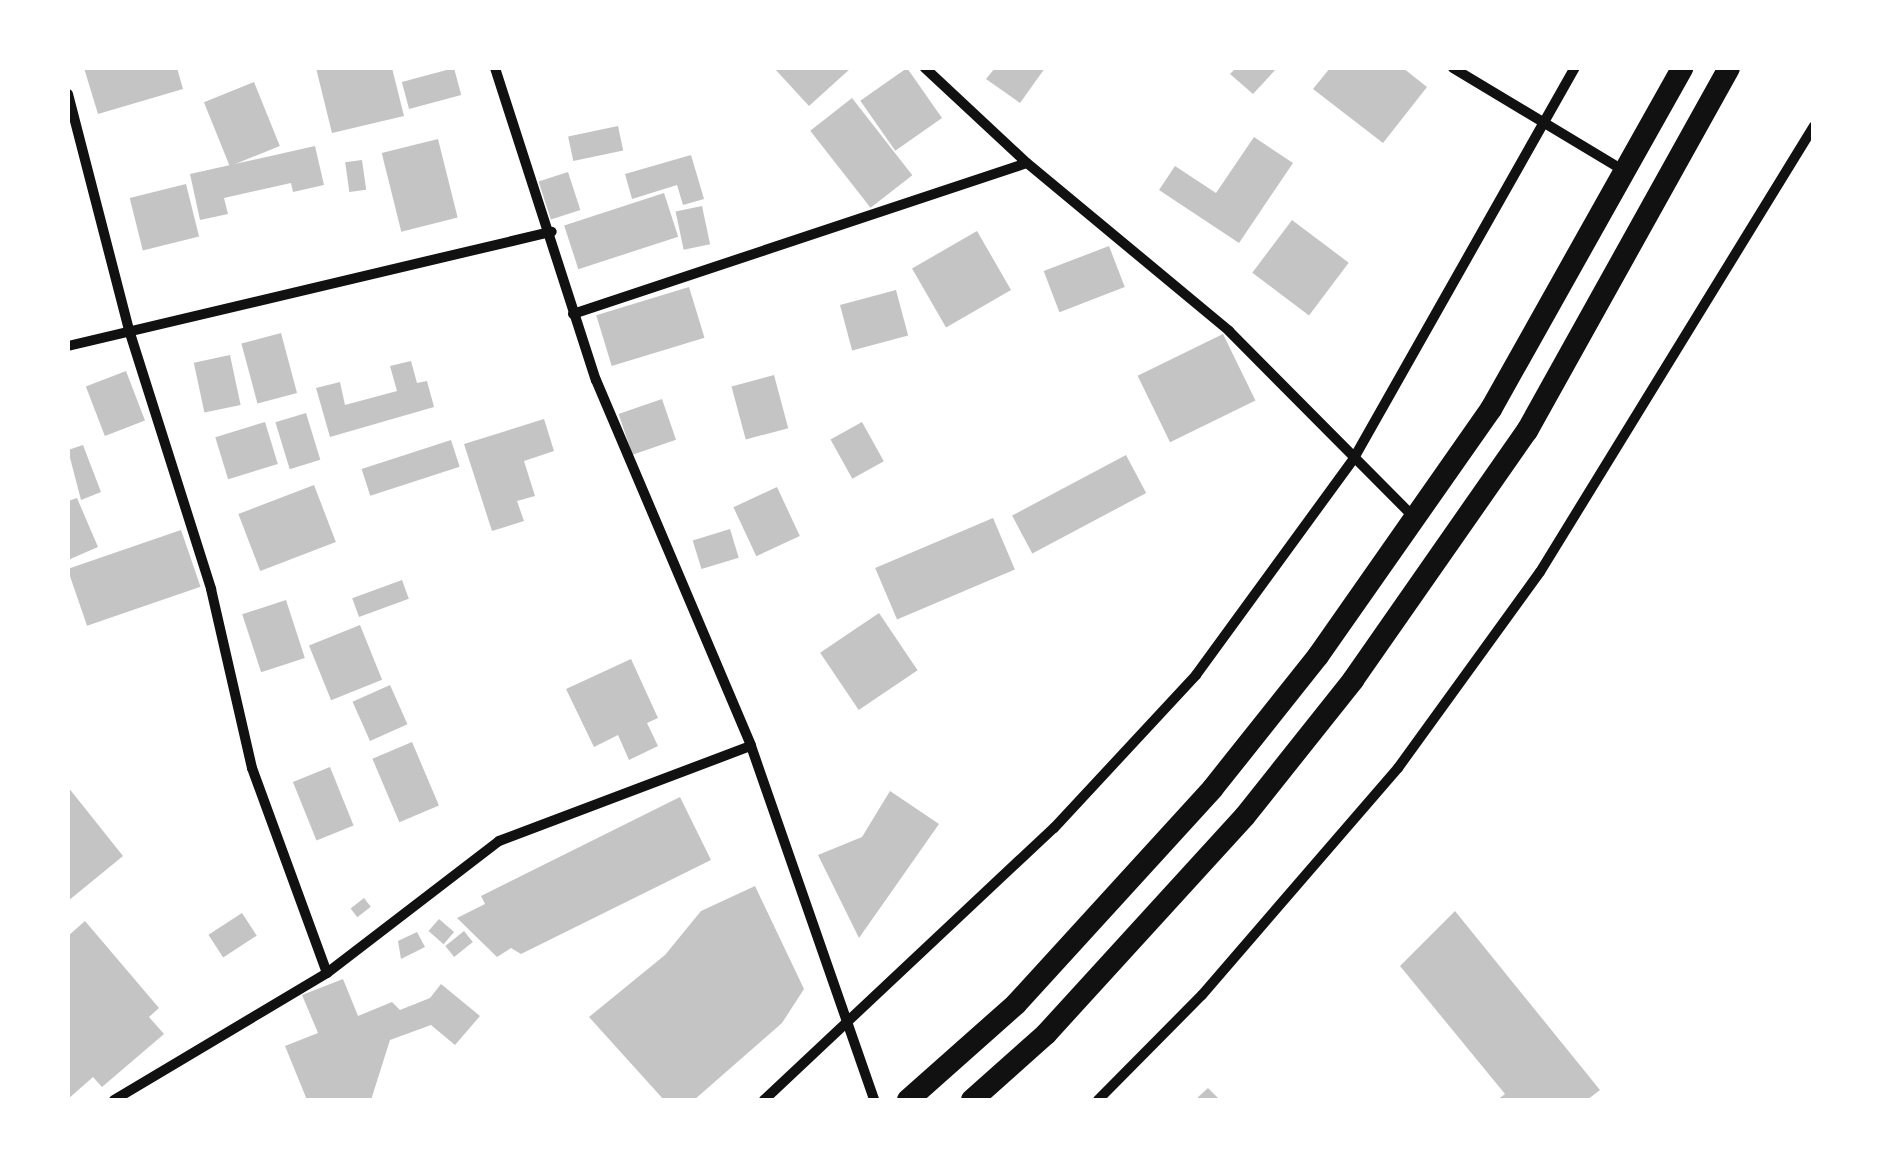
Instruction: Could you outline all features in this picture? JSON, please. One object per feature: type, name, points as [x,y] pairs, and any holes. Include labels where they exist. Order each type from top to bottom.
[{"type":"main road","points":[[908,1100],[1016,1004],[1213,788],[1318,656],[1510,377],[1682,68]]},
{"type":"main road","points":[[972,1100],[1046,1034],[1245,816],[1353,680],[1527,431],[1728,68]]},
{"type":"street","points":[[495,68],[552,232],[574,314],[752,746],[874,1100]]},
{"type":"street","points":[[925,68],[1026,163],[1228,331],[1414,518]]},
{"type":"street","points":[[1453,68],[1623,170]]},
{"type":"street","points":[[764,1100],[849,1026],[1054,828],[1196,675],[1354,458],[1576,68]]},
{"type":"street","points":[[68,94],[129,330],[212,590],[252,768],[326,972]]},
{"type":"street","points":[[1098,1100],[1202,995],[1398,768],[1540,572],[1814,126]]},
{"type":"street","points":[[574,314],[1026,163]]},
{"type":"street","points":[[68,346],[552,232]]},
{"type":"street","points":[[114,1100],[326,972],[499,841],[752,746]]},
{"type":"building","points":[[84,68],[177,68],[183,89],[98,114]]},
{"type":"building","points":[[316,68],[392,68],[404,116],[332,133]]},
{"type":"building","points":[[454,68],[461,95],[409,109],[402,82]]},
{"type":"building","points":[[774,68],[851,68],[809,106]]},
{"type":"building","points":[[907,68],[942,118],[895,151],[860,101]]},
{"type":"building","points":[[995,68],[1045,68],[1020,103],[986,79]]},
{"type":"building","points":[[1236,68],[1277,68],[1253,94],[1230,74]]},
{"type":"building","points":[[1330,68],[1403,68],[1427,87],[1383,143],[1313,89]]},
{"type":"building","points":[[254,82],[280,146],[230,166],[204,102]]},
{"type":"building","points":[[852,98],[912,175],[871,208],[810,131]]},
{"type":"building","points":[[618,126],[623,150],[573,161],[568,137]]},
{"type":"building","points":[[1254,137],[1293,163],[1239,243],[1159,190],[1175,166],[1216,193]]},
{"type":"building","points":[[438,139],[458,218],[401,232],[382,153]]},
{"type":"building","points":[[315,146],[324,185],[293,192],[291,183],[224,198],[228,214],[200,220],[190,174]]},
{"type":"building","points":[[691,155],[704,199],[683,205],[677,185],[632,199],[625,174]]},
{"type":"building","points":[[362,160],[366,190],[349,192],[345,162]]},
{"type":"building","points":[[568,172],[580,210],[551,220],[539,182]]},
{"type":"building","points":[[186,184],[199,236],[143,250],[130,198]]},
{"type":"building","points":[[664,193],[678,237],[578,269],[564,225]]},
{"type":"building","points":[[702,206],[710,244],[684,250],[676,212]]},
{"type":"building","points":[[1292,220],[1349,263],[1309,315],[1252,273]]},
{"type":"building","points":[[977,231],[1011,290],[946,327],[912,268]]},
{"type":"building","points":[[1109,246],[1125,287],[1059,312],[1044,271]]},
{"type":"building","points":[[689,287],[704,338],[612,366],[596,315]]},
{"type":"building","points":[[896,290],[908,335],[852,350],[840,305]]},
{"type":"building","points":[[281,333],[297,393],[257,403],[241,344]]},
{"type":"building","points":[[1223,334],[1255,401],[1170,442],[1138,376]]},
{"type":"building","points":[[230,355],[241,405],[204,413],[194,363]]},
{"type":"building","points":[[411,361],[417,383],[427,381],[434,407],[330,437],[316,388],[340,382],[345,405],[397,391],[390,366]]},
{"type":"building","points":[[126,371],[145,420],[105,436],[86,386]]},
{"type":"building","points":[[774,375],[788,428],[746,440],[731,386]]},
{"type":"building","points":[[662,399],[676,440],[633,455],[619,414]]},
{"type":"building","points":[[306,413],[320,460],[290,469],[275,422]]},
{"type":"building","points":[[544,419],[554,451],[524,461],[535,496],[517,501],[524,521],[492,531],[464,444]]},
{"type":"building","points":[[265,422],[278,464],[228,479],[215,437]]},
{"type":"building","points":[[862,422],[884,461],[852,479],[831,439]]},
{"type":"building","points":[[451,440],[460,467],[370,496],[362,469]]},
{"type":"building","points":[[83,445],[101,492],[81,500],[68,450]]},
{"type":"building","points":[[1126,455],[1146,493],[1032,554],[1012,516]]},
{"type":"building","points":[[314,485],[336,542],[260,571],[238,514]]},
{"type":"building","points":[[777,487],[800,536],[756,556],[733,507]]},
{"type":"building","points":[[77,498],[98,547],[68,560],[68,501]]},
{"type":"building","points":[[993,518],[1015,570],[897,620],[875,568]]},
{"type":"building","points":[[730,529],[739,558],[701,569],[693,540]]},
{"type":"building","points":[[181,530],[201,587],[87,626],[68,569]]},
{"type":"building","points":[[402,580],[409,599],[359,617],[352,598]]},
{"type":"building","points":[[286,600],[305,658],[261,672],[242,614]]},
{"type":"building","points":[[879,613],[918,670],[859,710],[820,653]]},
{"type":"building","points":[[360,625],[382,680],[331,700],[309,646]]},
{"type":"building","points":[[631,659],[658,718],[647,723],[658,746],[629,760],[618,735],[594,747],[566,689]]},
{"type":"building","points":[[390,685],[407,724],[370,741],[353,702]]},
{"type":"building","points":[[412,742],[439,806],[399,822],[372,759]]},
{"type":"building","points":[[330,767],[354,825],[317,840],[293,782]]},
{"type":"building","points":[[68,787],[123,856],[68,901]]},
{"type":"building","points":[[890,791],[939,824],[859,938],[818,855],[862,837]]},
{"type":"building","points":[[680,797],[711,860],[521,954],[511,948],[497,957],[457,918],[485,904],[481,896]]},
{"type":"building","points":[[755,886],[804,989],[782,1023],[694,1100],[664,1100],[589,1017],[665,955],[701,911]]},
{"type":"building","points":[[364,898],[371,907],[357,917],[351,908]]},
{"type":"building","points":[[1455,911],[1600,1090],[1587,1100],[1497,1100],[1505,1094],[1400,966]]},
{"type":"building","points":[[242,913],[257,936],[223,957],[208,935]]},
{"type":"building","points":[[439,919],[454,932],[444,944],[429,931]]},
{"type":"building","points":[[85,921],[159,1008],[149,1017],[164,1034],[102,1087],[93,1077],[68,1099],[68,936]]},
{"type":"building","points":[[464,931],[473,942],[454,957],[445,946]]},
{"type":"building","points":[[417,932],[425,947],[401,959],[398,941]]},
{"type":"building","points":[[343,979],[358,1016],[392,1002],[400,1010],[430,998],[441,984],[480,1016],[455,1045],[431,1025],[390,1040],[371,1100],[307,1100],[285,1046],[318,1033],[302,995]]},
{"type":"building","points":[[1208,1088],[1220,1100],[1195,1100]]}]
